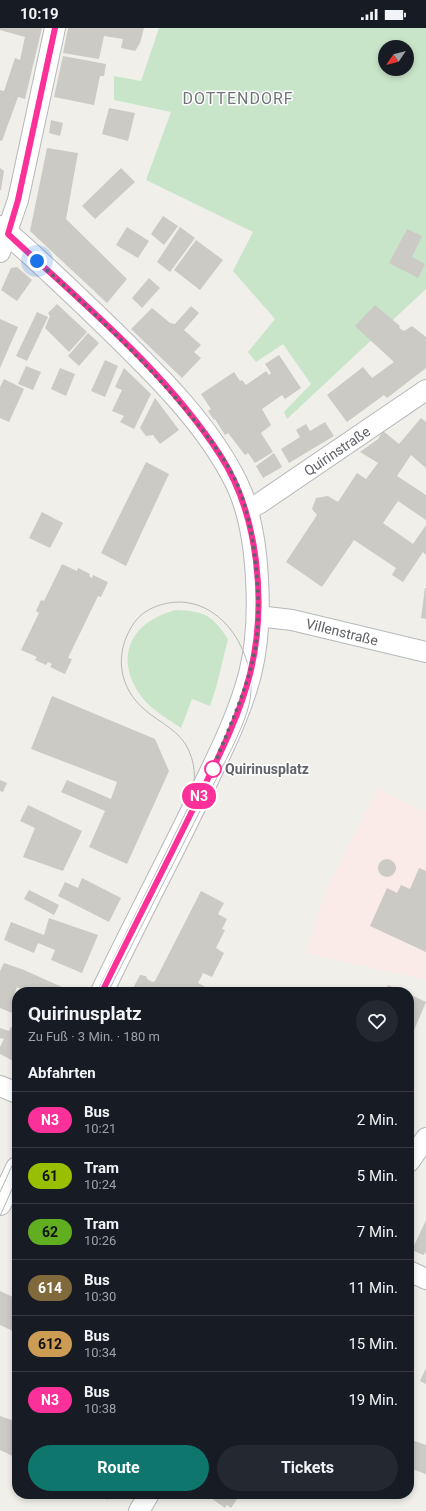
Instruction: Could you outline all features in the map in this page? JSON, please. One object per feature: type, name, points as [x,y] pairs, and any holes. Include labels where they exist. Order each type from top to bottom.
[{"type":"main road","points":[[3,238],[88,307],[147,365],[176,398],[220,454],[237,485],[246,511],[255,564],[258,616],[256,644],[249,676],[223,745],[104,987]]},
{"type":"main road","points":[[0,1204],[12,1179]]},
{"type":"street","points":[[3,238],[18,200],[55,28]]},
{"type":"street","name":"Quirinstraße","points":[[246,511],[426,390]]},
{"type":"street","name":"Villenstraße","points":[[258,616],[292,620],[426,652]]},
{"type":"street","points":[[0,1086],[12,1091]]},
{"type":"street","points":[[414,1155],[426,1138]]},
{"type":"street","points":[[414,1273],[426,1279]]},
{"type":"street","points":[[139,1511],[146,1499]]},
{"type":"shaded area","points":[[378,789],[426,813],[426,980],[306,953],[327,888]]},
{"type":"green space","points":[[159,28],[426,28],[426,289],[287,419],[284,412],[311,384],[283,344],[256,362],[248,352],[275,319],[233,271],[253,232],[146,180],[171,112],[114,100],[114,76],[141,81]]},
{"type":"green space","points":[[176,610],[194,612],[207,616],[218,625],[228,639],[210,706],[192,699],[181,728],[147,703],[139,693],[131,678],[128,665],[128,652],[132,640],[139,630],[149,622]]},
{"type":"building","points":[[0,28],[42,28],[25,99],[18,97],[2,141],[0,140],[0,90],[4,91],[15,58],[20,60],[25,37],[0,30]]},
{"type":"building","points":[[68,28],[144,28],[140,43],[135,51],[121,48],[123,39],[104,36],[99,59],[63,53]]},
{"type":"building","points":[[63,56],[106,64],[104,76],[100,76],[94,105],[54,97]]},
{"type":"building","points":[[109,108],[135,113],[128,141],[102,134]]},
{"type":"building","points":[[51,120],[63,123],[60,136],[49,133]]},
{"type":"building","points":[[47,148],[78,153],[66,219],[127,279],[107,303],[30,231]]},
{"type":"building","points":[[0,168],[4,171],[1,190],[0,190]]},
{"type":"building","points":[[121,168],[135,182],[95,219],[82,206]]},
{"type":"building","points":[[163,216],[178,226],[164,245],[151,234]]},
{"type":"building","points":[[127,227],[149,241],[138,258],[116,245]]},
{"type":"building","points":[[180,227],[195,238],[170,272],[157,262]]},
{"type":"building","points":[[407,229],[422,236],[412,257],[425,264],[418,278],[389,263]]},
{"type":"building","points":[[196,240],[223,260],[200,290],[174,270]]},
{"type":"building","points":[[17,267],[32,280],[17,301],[1,290],[11,268]]},
{"type":"building","points":[[149,278],[160,288],[142,308],[132,298]]},
{"type":"building","points":[[57,304],[87,332],[69,352],[45,328],[50,316],[48,313]]},
{"type":"building","points":[[375,305],[400,326],[399,328],[404,331],[412,326],[426,337],[426,368],[387,398],[384,395],[347,422],[327,395],[363,367],[372,378],[394,362],[355,326]]},
{"type":"building","points":[[191,306],[199,313],[184,330],[201,345],[194,352],[201,358],[182,378],[131,329],[152,308],[170,323],[175,324]]},
{"type":"building","points":[[37,312],[48,317],[27,361],[16,356]]},
{"type":"building","points":[[0,319],[18,327],[0,368]]},
{"type":"building","points":[[88,333],[99,343],[79,366],[68,356]]},
{"type":"building","points":[[279,355],[301,388],[285,399],[282,395],[262,409],[271,425],[261,433],[273,452],[255,463],[248,453],[245,455],[228,433],[225,435],[208,411],[211,409],[201,394],[234,372],[240,381],[242,380],[246,385],[266,371],[269,375],[271,373],[265,364]]},
{"type":"building","points":[[105,360],[118,366],[105,397],[91,391]]},
{"type":"building","points":[[26,366],[41,372],[33,390],[18,384]]},
{"type":"building","points":[[60,368],[75,374],[66,396],[51,389]]},
{"type":"building","points":[[124,368],[151,394],[134,429],[120,422],[124,416],[112,411],[122,390],[115,387]]},
{"type":"building","points":[[4,379],[24,389],[9,422],[0,418],[0,387]]},
{"type":"building","points":[[155,398],[179,430],[160,444],[153,435],[146,436],[140,428]]},
{"type":"building","points":[[421,418],[426,422],[426,468],[411,455],[397,476],[426,495],[426,520],[398,501],[383,523],[413,544],[426,525],[426,555],[423,552],[403,582],[392,575],[396,568],[354,540],[322,587],[286,562],[317,515],[312,509],[316,498],[328,496],[338,502],[357,473],[366,479],[378,463],[360,452],[378,439],[383,431],[399,444]]},
{"type":"building","points":[[325,422],[334,436],[289,463],[281,449],[300,437],[296,430],[306,424],[310,431]]},
{"type":"building","points":[[274,453],[282,467],[263,478],[256,466]]},
{"type":"building","points":[[146,462],[169,474],[126,566],[101,553]]},
{"type":"building","points":[[42,512],[63,523],[50,548],[29,538]]},
{"type":"building","points":[[62,564],[77,571],[78,568],[90,574],[89,576],[92,578],[93,575],[108,582],[101,597],[98,596],[68,658],[72,659],[65,674],[50,667],[52,664],[48,662],[46,665],[35,660],[37,657],[21,650],[39,613],[36,611],[41,600],[44,601]]},
{"type":"building","points":[[426,588],[426,619],[421,618]]},
{"type":"building","points":[[52,696],[155,739],[169,771],[127,864],[89,847],[105,811],[61,792],[67,780],[111,799],[117,782],[31,749]]},
{"type":"building","points":[[0,780],[7,783],[3,792],[0,791]]},
{"type":"building","points":[[28,805],[82,831],[63,871],[23,857],[35,828],[20,821]]},
{"type":"building","points":[[387,859],[393,862],[396,868],[393,874],[387,877],[381,874],[378,868],[381,862]]},
{"type":"building","points":[[419,868],[426,871],[426,952],[370,926],[387,888],[397,893],[401,885],[410,889]]},
{"type":"building","points":[[82,878],[121,898],[109,922],[58,896],[65,882],[78,888]]},
{"type":"building","points":[[29,890],[59,905],[54,915],[24,899]]},
{"type":"building","points":[[201,891],[224,903],[218,914],[227,919],[222,929],[225,930],[216,948],[224,953],[212,977],[203,973],[198,983],[205,987],[134,987],[140,975],[146,976],[147,979],[152,982],[155,981]]},
{"type":"building","points":[[49,918],[98,935],[82,973],[51,960],[55,950],[38,943],[34,953],[4,940],[11,922],[44,935]]},
{"type":"building","points":[[4,963],[62,987],[12,987],[12,1013],[0,1008],[0,971]]},
{"type":"building","points":[[414,996],[426,1002],[414,1030]]},
{"type":"building","points":[[0,1028],[9,1031],[12,1028],[12,1060],[0,1054],[0,1047],[4,1039],[0,1038]]},
{"type":"building","points":[[426,1220],[426,1252],[423,1255],[414,1251],[414,1246]]},
{"type":"building","points":[[0,1291],[12,1297],[12,1331],[0,1325]]},
{"type":"building","points":[[426,1368],[426,1384],[420,1381]]},
{"type":"building","points":[[0,1416],[12,1420],[12,1456],[0,1450]]},
{"type":"building","points":[[414,1441],[426,1445],[426,1474],[414,1470]]},
{"type":"building","points":[[212,1499],[237,1499],[231,1508],[227,1505],[225,1508]]},
{"type":"tram line","points":[[99,987],[190,804],[194,784],[192,758],[181,738],[145,710],[129,692],[122,671],[121,660],[123,648],[126,637],[132,626],[136,620],[147,611],[167,603],[181,602],[193,604],[210,611],[224,622],[236,637],[250,672],[251,691],[249,706],[232,748],[111,987]]},
{"type":"tram line","points":[[0,1192],[12,1166]]},
{"type":"tram line","points":[[0,1216],[12,1189]]},
{"type":"bus line","name":"N3","points":[[55,28],[18,200],[8,234],[88,307],[147,365],[176,398],[220,454],[237,485],[246,511],[252,541],[257,588],[258,616],[256,644],[249,676],[235,716],[213,769],[142,908],[104,987]]},
{"type":"place","name":"Quirinusplatz","points":[[213,769]]},
{"type":"district","name":"DOTTENDORF","points":[[238,98]]},
{"type":"route","points":[[37,261],[88,307],[147,365],[203,431],[220,454],[237,485],[246,511],[255,564],[258,616],[256,644],[249,676],[235,716],[213,769]]}]
